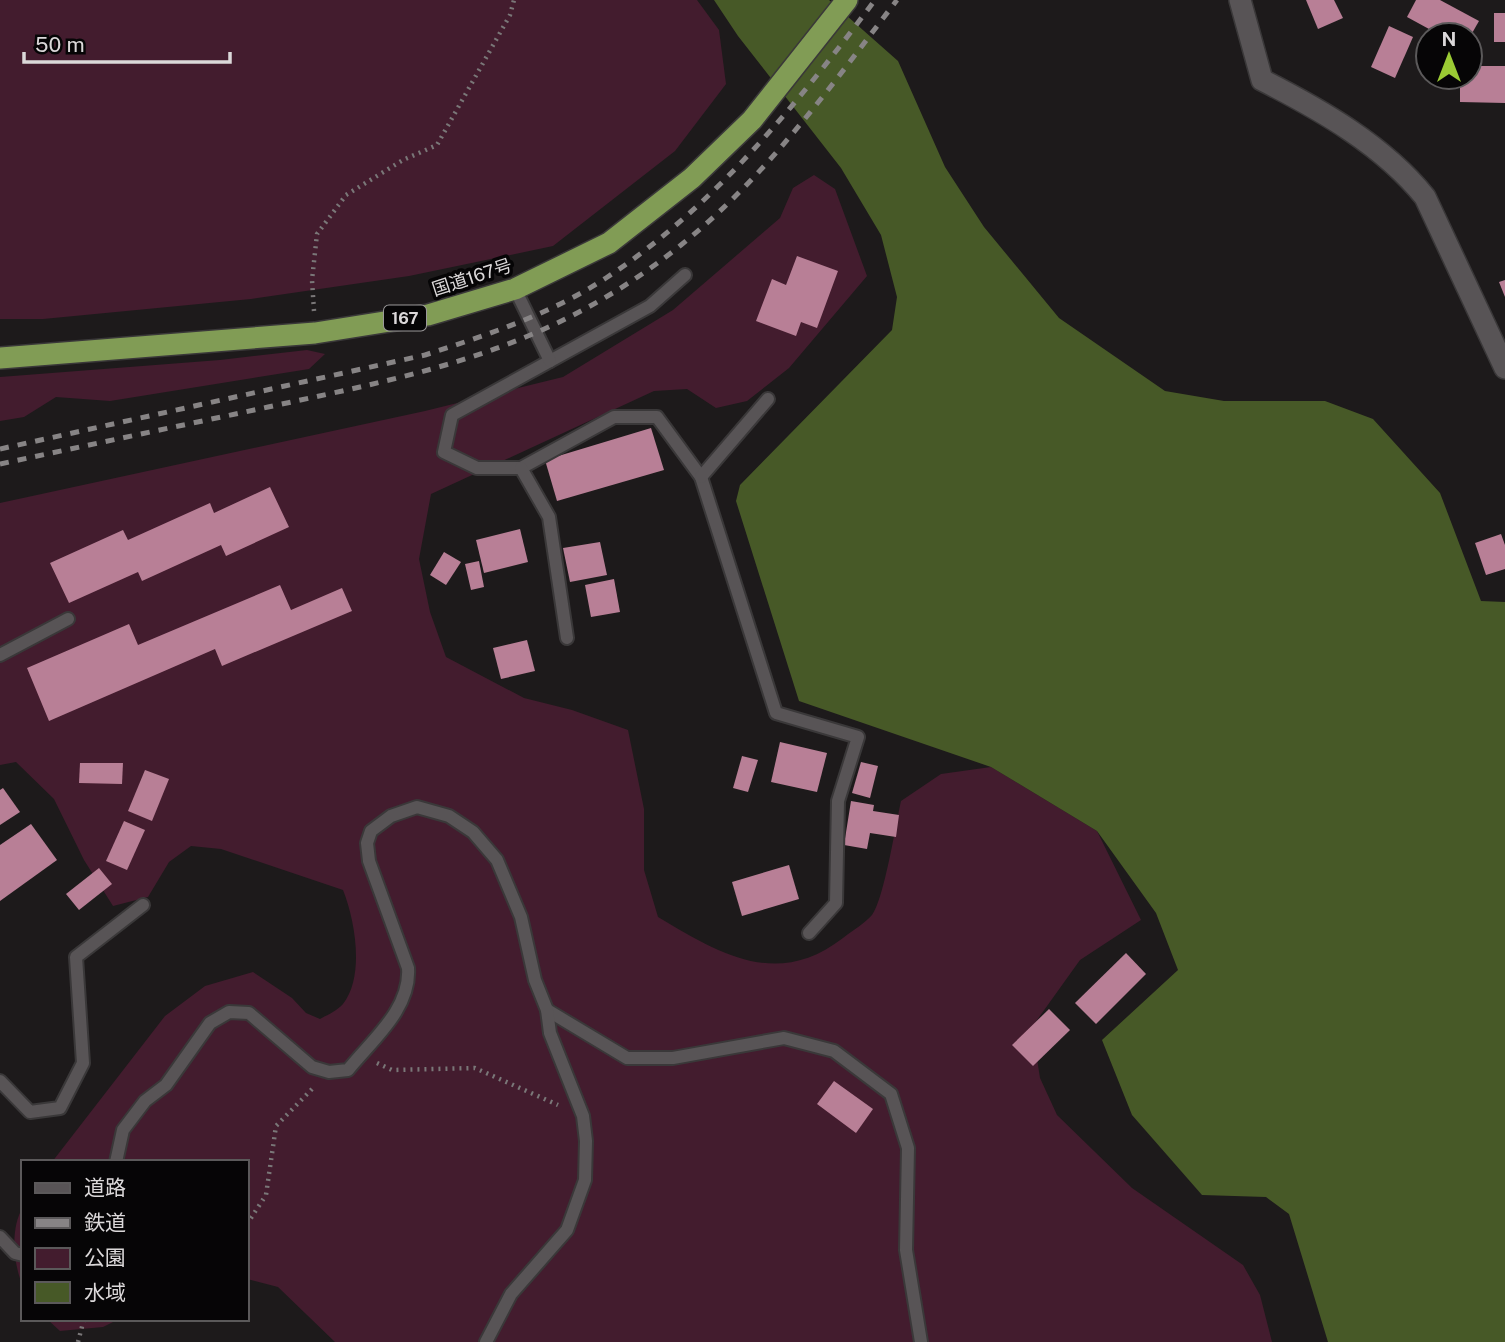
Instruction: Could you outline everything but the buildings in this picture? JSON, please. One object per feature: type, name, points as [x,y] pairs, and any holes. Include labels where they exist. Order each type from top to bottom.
[{"type":"highway","name":"国道167号","points":[[0,358],[315,333],[428,315],[515,289],[609,243],[692,178],[752,120],[847,0]]},
{"type":"street","points":[[1240,0],[1262,80],[1322,111],[1406,174],[1425,197],[1505,368]]},
{"type":"lane","points":[[685,275],[650,306],[452,415],[444,452],[477,468],[521,468],[614,416],[657,416],[701,477],[776,713],[858,737],[838,801],[836,903],[809,933]]},
{"type":"lane","points":[[515,289],[550,361]]},
{"type":"lane","points":[[701,477],[768,399]]},
{"type":"lane","points":[[521,468],[549,516],[568,638]]},
{"type":"lane","points":[[0,655],[68,619]]},
{"type":"lane","points":[[116,1160],[123,1130],[145,1101],[166,1085],[209,1023],[229,1012],[249,1013],[312,1067],[329,1072],[348,1070],[404,1002],[409,986],[408,968],[369,861],[367,843],[370,831],[391,816],[418,807],[449,816],[473,832],[497,860],[521,917],[534,980],[547,1010],[550,1033],[583,1116],[586,1140],[584,1180],[567,1230],[511,1294],[485,1342]]},
{"type":"lane","points":[[0,1081],[30,1112],[60,1108],[83,1063],[76,957],[143,905]]},
{"type":"lane","points":[[547,1010],[627,1058],[673,1058],[784,1038],[834,1051],[891,1094],[908,1148],[906,1250],[921,1342]]},
{"type":"lane","points":[[0,1237],[15,1253],[21,1254]]},
{"type":"path","points":[[315,333],[312,280],[317,234],[345,195],[404,160],[437,145],[510,15],[514,0]]},
{"type":"path","points":[[360,1055],[392,1070],[475,1068],[583,1116]]},
{"type":"path","points":[[248,1222],[266,1195],[276,1126],[329,1072]]},
{"type":"path","points":[[78,1342],[83,1321]]},
{"type":"green space","points":[[0,0],[697,0],[719,30],[726,84],[675,151],[553,246],[409,276],[251,299],[43,319],[0,319]]},
{"type":"green space","points":[[814,175],[835,189],[867,276],[789,368],[747,401],[716,408],[687,389],[654,391],[431,494],[419,559],[430,612],[446,657],[524,698],[572,710],[628,730],[644,809],[644,870],[658,917],[704,943],[749,960],[772,964],[795,961],[819,953],[869,918],[881,894],[901,801],[941,774],[991,767],[1097,831],[1141,920],[1080,960],[1032,1027],[1040,1078],[1057,1115],[1132,1188],[1243,1265],[1260,1295],[1272,1342],[335,1342],[278,1287],[248,1279],[248,1160],[54,1160],[165,1016],[205,986],[253,972],[292,998],[306,1013],[320,1019],[341,1006],[350,992],[354,979],[356,948],[343,890],[221,849],[191,846],[169,862],[148,897],[113,906],[84,860],[54,799],[16,762],[0,765],[0,503],[425,411],[563,377],[673,310],[780,218],[793,188]]},
{"type":"green space","points":[[307,350],[325,354],[309,369],[110,401],[56,397],[24,417],[0,421],[0,377],[220,360]]},
{"type":"green space","points":[[21,1212],[21,1280],[14,1246]]},
{"type":"green space","points":[[49,1321],[115,1321],[103,1327],[60,1331]]},
{"type":"water","points":[[714,0],[829,0],[898,61],[945,167],[984,227],[1059,318],[1165,391],[1224,401],[1325,401],[1373,419],[1440,493],[1481,601],[1505,602],[1505,1342],[1328,1342],[1289,1214],[1266,1197],[1202,1195],[1132,1115],[1102,1040],[1178,970],[1156,913],[1097,831],[991,767],[799,701],[736,501],[740,485],[892,330],[897,297],[881,235],[841,168],[738,36]]},
{"type":"railway","points":[[0,449],[425,355],[541,313],[585,291],[645,250],[718,186],[785,115],[875,0]]},
{"type":"railway","points":[[0,464],[326,395],[434,368],[535,333],[584,309],[632,280],[681,245],[742,190],[796,129],[897,0]]}]
